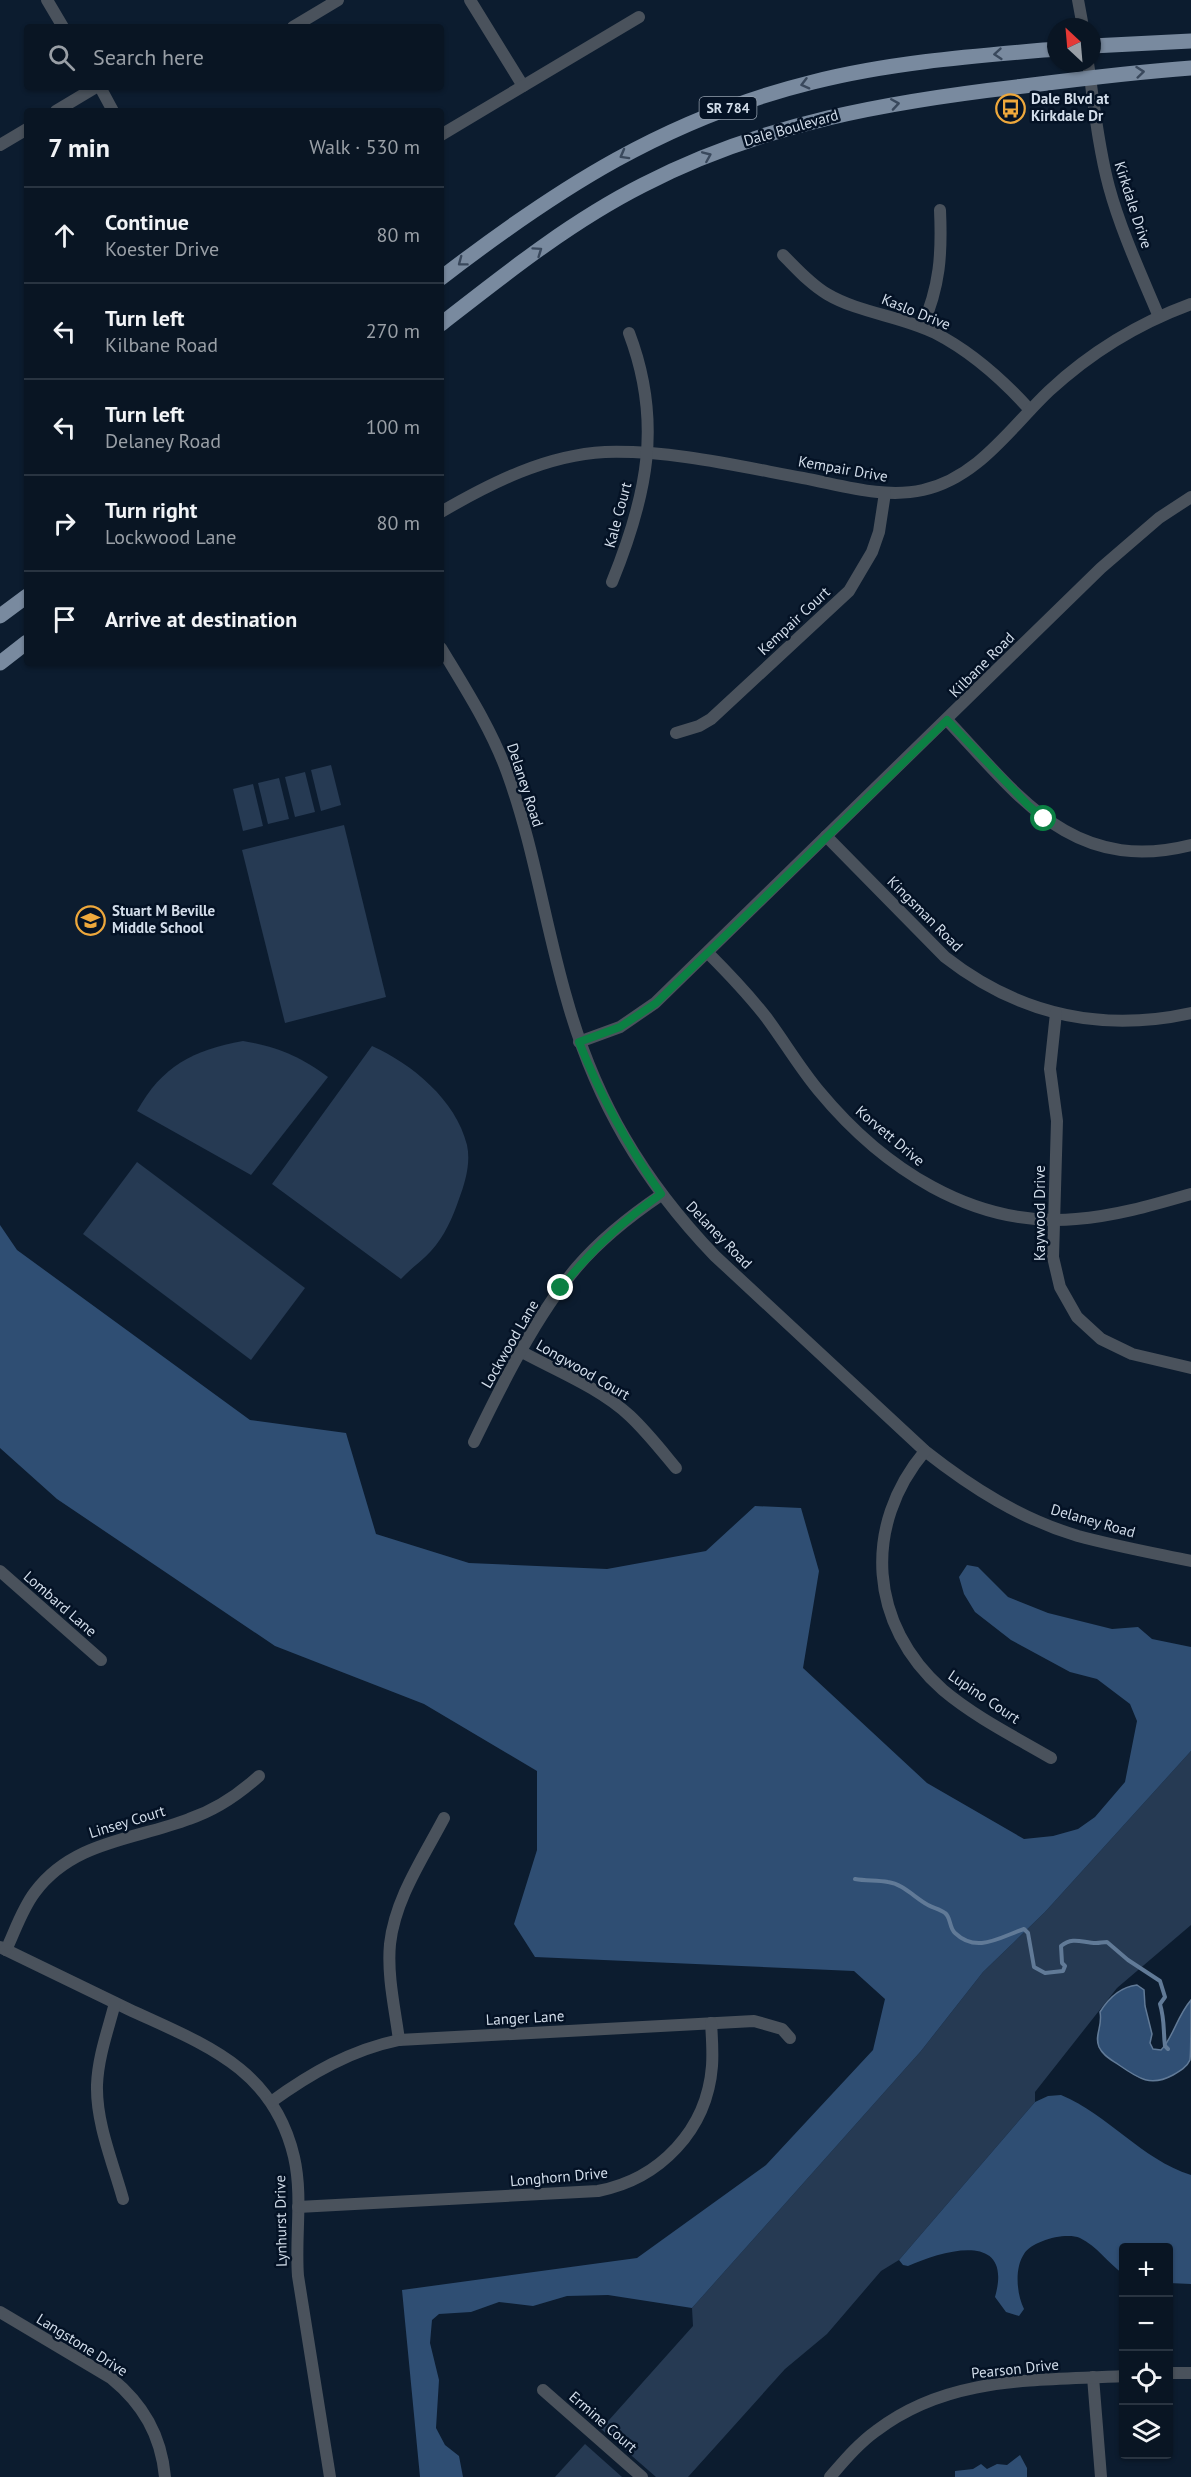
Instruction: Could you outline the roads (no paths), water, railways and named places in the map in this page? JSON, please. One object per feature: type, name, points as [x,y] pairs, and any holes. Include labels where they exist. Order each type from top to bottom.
[{"type":"main road","points":[[1101,46],[1191,41]]},
{"type":"main road","name":"SR 784","points":[[444,276],[535,208],[585,176],[637,147],[716,112],[764,96],[852,74],[959,58],[1047,50]]},
{"type":"main road","name":"Dale Boulevard","points":[[1101,70],[1191,68]]},
{"type":"main road","name":"Dale Boulevard","points":[[444,322],[511,270],[613,201],[682,166],[736,144],[785,128],[886,105],[1077,72]]},
{"type":"main road","points":[[0,616],[24,598]]},
{"type":"main road","points":[[0,663],[24,644]]},
{"type":"street","points":[[47,0],[61,24]]},
{"type":"street","points":[[298,24],[338,0]]},
{"type":"street","points":[[470,0],[523,86]]},
{"type":"street","points":[[1078,0],[1081,18]]},
{"type":"street","points":[[444,133],[639,17]]},
{"type":"street","name":"Kirkdale Drive","points":[[1089,72],[1101,153],[1109,188],[1120,222],[1159,317]]},
{"type":"street","points":[[61,108],[93,90]]},
{"type":"street","points":[[100,90],[111,108]]},
{"type":"street","points":[[0,145],[24,131]]},
{"type":"street","points":[[922,327],[937,285],[941,263],[940,210]]},
{"type":"street","name":"Kaslo Drive","points":[[783,255],[828,295],[922,327],[962,349],[987,367],[1030,410]]},
{"type":"street","name":"Kempair Drive","points":[[444,510],[503,479],[558,460],[606,452],[695,458],[885,493],[923,490],[959,476],[984,458],[1030,410],[1067,376],[1103,349],[1159,317],[1191,304]]},
{"type":"street","name":"Kale Court","points":[[612,582],[634,522],[647,454],[649,407],[645,381],[629,333]]},
{"type":"street","name":"Kempair Court","points":[[676,733],[699,726],[711,719],[849,591],[872,552],[879,532],[885,493]]},
{"type":"street","name":"Kilbane Road","points":[[579,1042],[612,1030],[638,1016],[708,953],[1101,568],[1159,518],[1191,497]]},
{"type":"street","name":"Delaney Road","points":[[444,653],[495,741],[516,796],[566,999],[579,1042],[610,1113],[633,1154],[661,1194],[715,1256],[925,1451],[958,1478],[988,1496],[1051,1526],[1111,1544],[1191,1561]]},
{"type":"street","points":[[947,720],[1028,805],[1062,831],[1082,839],[1125,850],[1149,851],[1191,844]]},
{"type":"street","name":"Kingsman Road","points":[[826,836],[929,943],[967,974],[1010,998],[1056,1013],[1116,1021],[1145,1020],[1191,1013]]},
{"type":"street","name":"Korvett Drive","points":[[708,953],[765,1017],[820,1092],[889,1160],[918,1180],[969,1205],[1021,1217],[1054,1220],[1110,1215],[1191,1194]]},
{"type":"street","name":"Kaywood Drive","points":[[1056,1013],[1050,1069],[1057,1121],[1053,1257],[1056,1274],[1066,1299],[1087,1328],[1111,1346],[1132,1354],[1191,1368]]},
{"type":"street","name":"Lockwood Lane","points":[[474,1442],[522,1352],[561,1288],[577,1267],[614,1230],[661,1194]]},
{"type":"street","name":"Longwood Court","points":[[522,1352],[619,1407],[654,1440],[676,1468]]},
{"type":"street","name":"Lupino Court","points":[[925,1451],[902,1483],[886,1523],[882,1568],[890,1613],[909,1652],[944,1690],[964,1706],[1051,1758]]},
{"type":"street","name":"Lombard Lane","points":[[0,1571],[101,1660]]},
{"type":"street","name":"Linsey Court","points":[[3,1948],[35,1892],[51,1874],[66,1862],[104,1843],[205,1813],[225,1802],[259,1776]]},
{"type":"street","points":[[399,2040],[389,1966],[392,1929],[405,1893],[444,1818]]},
{"type":"street","name":"Lynhurst Drive","points":[[3,1948],[221,2054],[249,2076],[281,2118],[292,2150],[298,2184],[296,2252],[298,2276],[330,2477]]},
{"type":"street","points":[[115,2003],[99,2063],[97,2087],[102,2122],[123,2199]]},
{"type":"street","name":"Langer Lane","points":[[271,2102],[297,2083],[347,2056],[399,2040],[762,2022],[782,2029],[790,2038]]},
{"type":"street","name":"Longhorn Drive","points":[[298,2207],[598,2191],[631,2182],[647,2174],[669,2156],[688,2134],[698,2115],[707,2091],[712,2066],[711,2024]]},
{"type":"street","name":"Langstone Drive","points":[[0,2312],[111,2378],[126,2390],[150,2421],[159,2443],[165,2477]]},
{"type":"street","points":[[1173,2373],[1191,2373]]},
{"type":"street","name":"Pearson Drive","points":[[830,2477],[873,2433],[909,2410],[962,2389],[1005,2382],[1119,2376]]},
{"type":"street","points":[[1093,2377],[1101,2477]]},
{"type":"street","name":"Ermine Court","points":[[543,2390],[642,2477]]},
{"type":"waterway","points":[[855,1879],[884,1881],[899,1885],[928,1905],[945,1913],[955,1933],[972,1942],[989,1942],[1024,1929],[1028,1933],[1034,1967],[1045,1973],[1063,1971],[1065,1966],[1062,1963],[1061,1946],[1065,1943],[1070,1941],[1107,1942],[1128,1960],[1160,1981],[1165,1997],[1160,2004],[1165,2046],[1168,2049]]},
{"type":"place","name":"Dale Blvd at Kirkdale Dr","points":[[1010,108]]},
{"type":"place","name":"Stuart M Beville Middle School","points":[[91,920]]}]
